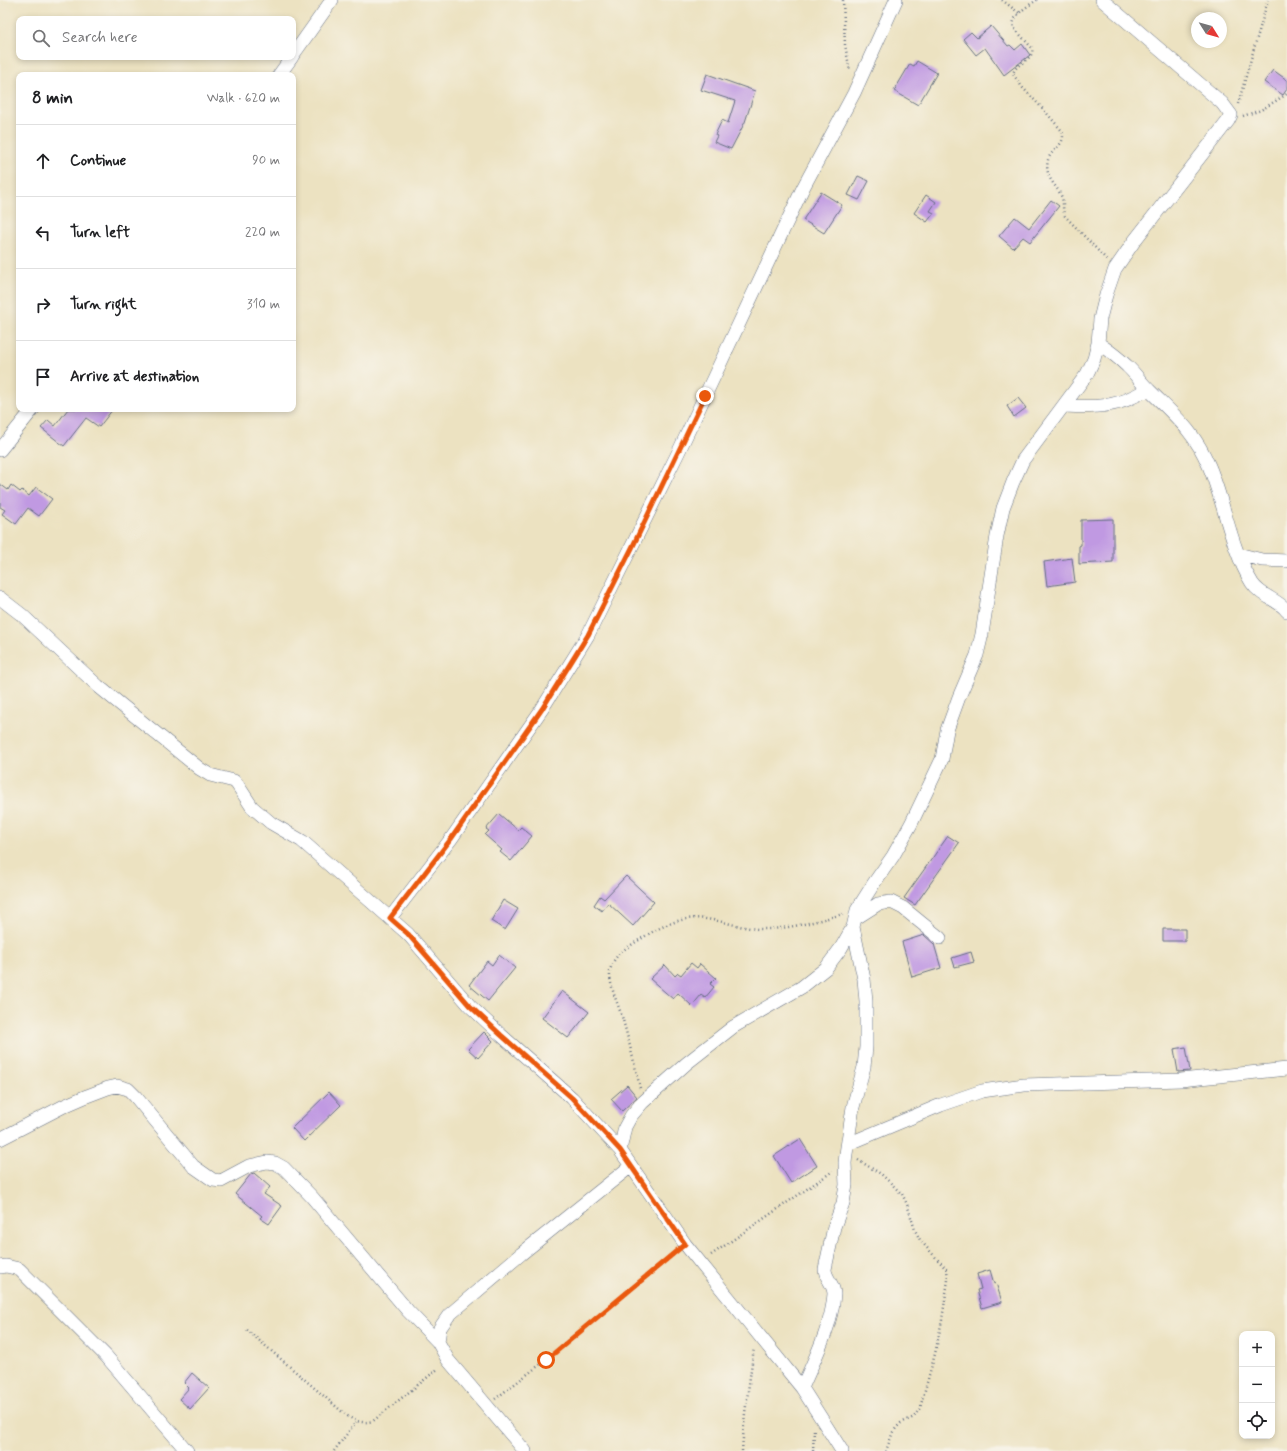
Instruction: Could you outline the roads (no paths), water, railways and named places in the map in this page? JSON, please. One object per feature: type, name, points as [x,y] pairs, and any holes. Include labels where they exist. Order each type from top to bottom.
[{"type":"street","points":[[296,50],[332,0]]},
{"type":"street","points":[[390,918],[455,833],[542,709],[588,635],[678,453],[803,188],[854,92],[896,0]]},
{"type":"street","points":[[620,1150],[625,1127],[631,1116],[642,1103],[687,1063],[733,1027],[802,987],[826,968],[841,948],[874,883],[908,831],[942,759],[947,730],[977,655],[982,634],[997,536],[1003,508],[1023,460],[1088,374],[1094,360],[1098,343],[1100,319],[1115,269],[1233,115],[1222,103],[1102,0]]},
{"type":"street","points":[[281,72],[289,60]]},
{"type":"street","points":[[1098,343],[1126,365],[1148,389],[1178,417],[1198,443],[1209,467],[1238,554],[1251,581],[1256,589],[1285,608],[1287,611]]},
{"type":"street","points":[[1064,406],[1100,406],[1113,404],[1126,400],[1148,389]]},
{"type":"street","points":[[0,450],[32,412]]},
{"type":"street","points":[[1238,554],[1262,560],[1287,561]]},
{"type":"street","points":[[0,598],[22,615],[98,686],[195,765],[210,775],[234,781],[256,811],[271,823],[302,842],[408,934],[470,1006],[572,1098],[620,1150],[685,1244],[802,1388],[842,1451]]},
{"type":"street","points":[[855,918],[878,904],[892,902],[903,908],[940,938]]},
{"type":"street","points":[[802,1388],[818,1353],[831,1310],[834,1294],[833,1288],[825,1273],[825,1269],[834,1227],[843,1203],[846,1185],[846,1154],[853,1107],[864,1067],[866,1047],[866,1001],[855,918]]},
{"type":"street","points":[[846,1154],[941,1104],[982,1091],[1024,1085],[1188,1079],[1287,1069]]},
{"type":"street","points":[[0,1139],[87,1096],[117,1086],[128,1089],[194,1166],[212,1180],[221,1181],[249,1166],[267,1162],[275,1163],[284,1168],[312,1197],[408,1311],[438,1342],[448,1360],[526,1451]]},
{"type":"street","points":[[438,1342],[440,1328],[449,1315],[521,1254],[632,1166]]},
{"type":"street","points":[[0,1267],[6,1266],[19,1269],[106,1356],[187,1451]]}]
